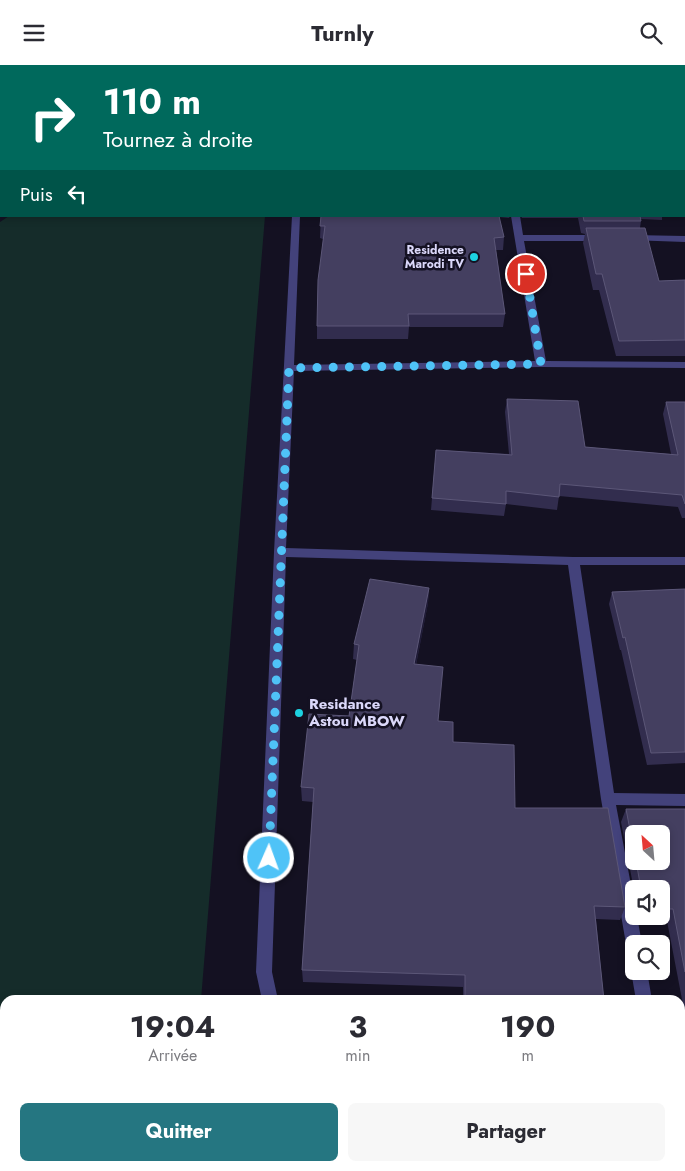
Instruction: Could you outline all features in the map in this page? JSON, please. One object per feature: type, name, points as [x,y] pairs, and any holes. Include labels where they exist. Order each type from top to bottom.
[{"type":"street","points":[[269,995],[264,972],[280,552],[296,217]]},
{"type":"street","points":[[515,217],[541,364]]},
{"type":"street","points":[[519,238],[685,239]]},
{"type":"street","points":[[289,368],[541,364],[685,365]]},
{"type":"street","points":[[280,552],[573,561],[685,561]]},
{"type":"street","points":[[573,561],[608,799],[632,935]]},
{"type":"street","points":[[608,799],[685,800]]},
{"type":"street","points":[[641,980],[643,995]]},
{"type":"green space","points":[[8,217],[265,217],[201,995],[0,995],[0,222]]},
{"type":"building","points":[[321,217],[499,217],[504,237],[494,238],[505,314],[408,314],[409,326],[317,326],[318,280],[325,226],[320,226]]},
{"type":"building","points":[[583,217],[640,217],[641,221],[584,221]]},
{"type":"building","points":[[586,228],[645,228],[659,281],[685,280],[685,340],[619,341],[602,274],[596,274]]},
{"type":"building","points":[[507,399],[578,401],[585,447],[678,455],[666,402],[685,402],[685,504],[682,495],[560,484],[559,497],[506,491],[506,504],[432,498],[436,450],[512,455]]},
{"type":"building","points":[[370,579],[429,588],[414,664],[443,667],[438,721],[453,722],[453,742],[514,745],[515,808],[608,808],[625,907],[594,906],[603,995],[465,995],[465,975],[302,970],[314,788],[301,787],[309,714],[349,716],[359,645],[354,644]]},
{"type":"building","points":[[685,589],[685,752],[651,753],[625,637],[623,638],[612,592]]},
{"type":"building","points":[[626,809],[685,809],[685,972],[673,909],[670,909],[670,880],[639,880],[638,870],[670,870],[670,825],[629,825]]},
{"type":"place","name":"Residence Marodi TV","points":[[474,257]]},
{"type":"place","name":"Residance Astou MBOW","points":[[299,713]]},
{"type":"route","points":[[269,858],[289,368],[541,364],[526,274]]}]
